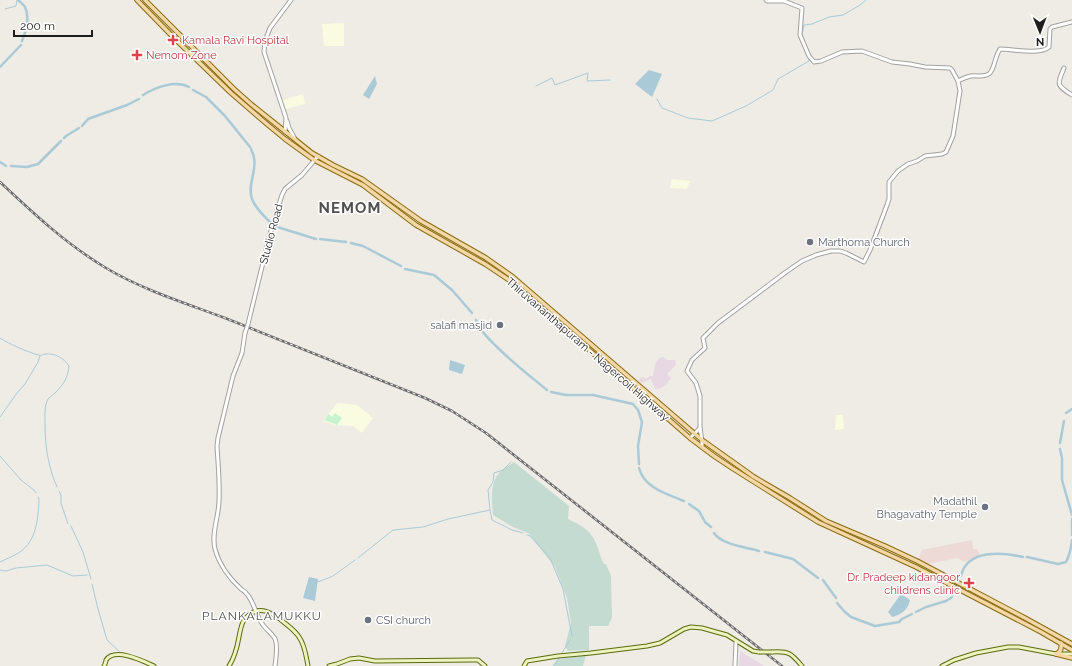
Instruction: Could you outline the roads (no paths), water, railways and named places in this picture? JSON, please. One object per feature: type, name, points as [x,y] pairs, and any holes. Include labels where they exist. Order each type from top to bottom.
[{"type":"main road","name":"Thiruvananthapuram - Nagercoil Highway","points":[[137,0],[172,37],[231,93],[282,136],[314,160],[363,185],[416,225],[485,264],[509,280],[690,438],[732,468],[818,522],[915,566],[1072,650]]},
{"type":"main road","name":"Thiruvananthapuram - Nagercoil Highway","points":[[145,0],[154,11],[240,94],[296,141],[333,165],[362,179],[421,221],[486,258],[513,277],[702,441],[754,477],[826,521],[917,561],[1072,644]]},
{"type":"main road","points":[[150,13],[154,11]]},
{"type":"main road","points":[[282,136],[285,132]]},
{"type":"main road","points":[[229,666],[235,656],[242,624],[245,619],[259,610],[277,616],[300,637],[308,666]]},
{"type":"main road","points":[[524,666],[527,661],[647,646],[660,643],[684,629],[691,627],[712,630],[727,635],[753,651],[785,652],[792,655],[802,666]]},
{"type":"main road","points":[[1056,654],[1061,650],[1061,643]]},
{"type":"main road","points":[[942,666],[976,652],[1008,647],[1019,647],[1072,658]]},
{"type":"main road","points":[[1056,654],[1072,654]]},
{"type":"main road","points":[[104,666],[106,660],[116,655],[134,657],[154,666]]},
{"type":"main road","points":[[329,666],[358,658],[375,661],[478,660],[485,666]]},
{"type":"street","points":[[291,0],[270,28],[265,41],[264,52],[289,128],[296,141]]},
{"type":"street","points":[[702,447],[700,428],[700,396],[696,383],[687,371],[692,360],[705,348],[703,340],[704,336],[718,323],[802,261],[831,251],[840,251],[864,262],[889,199],[889,182],[898,171],[908,164],[925,156],[942,154],[946,152],[953,139],[957,112],[960,91],[958,81],[950,68],[925,68],[910,64],[892,62],[862,51],[842,52],[821,61],[814,62],[809,56],[800,35],[802,8],[784,1],[766,0]]},
{"type":"street","points":[[958,81],[972,76],[988,75],[1000,49],[1033,51],[1047,50],[1049,47],[1050,29],[1052,27],[1072,22]]},
{"type":"street","points":[[1064,68],[1059,82],[1060,86],[1072,95]]},
{"type":"street","points":[[285,132],[286,118]]},
{"type":"street","name":"Studio Road","points":[[275,666],[275,638],[262,624],[255,612],[251,600],[246,593],[227,573],[215,550],[215,530],[219,511],[217,446],[233,376],[242,353],[245,333],[282,195],[285,189],[302,175],[318,156]]},
{"type":"street","points":[[690,438],[700,428]]},
{"type":"street","points":[[735,666],[736,641]]},
{"type":"water","points":[[649,70],[662,74],[652,97],[635,84]]},
{"type":"water","points":[[375,76],[377,84],[369,99],[363,95]]},
{"type":"water","points":[[450,360],[465,365],[462,374],[449,370]]},
{"type":"water","points":[[309,577],[318,579],[315,601],[303,598]]},
{"type":"water","points":[[901,594],[910,600],[909,603],[902,613],[892,617],[888,612]]},
{"type":"waterway","points":[[5,9],[16,6],[17,0]]},
{"type":"waterway","points":[[18,0],[25,7],[27,15],[26,29],[22,41]]},
{"type":"waterway","points":[[803,38],[802,35],[804,25],[812,24],[829,17],[843,15],[866,0]]},
{"type":"waterway","points":[[0,67],[21,45]]},
{"type":"waterway","points":[[657,99],[662,108],[688,118],[712,121],[746,106],[773,90],[778,79],[809,61],[808,58]]},
{"type":"waterway","points":[[536,86],[552,78],[555,85],[588,73],[587,81],[610,80]]},
{"type":"waterway","points":[[143,95],[166,85],[178,84],[189,87]]},
{"type":"waterway","points":[[193,90],[206,97],[225,116],[250,147]]},
{"type":"waterway","points":[[82,126],[88,119],[127,105],[139,99]]},
{"type":"waterway","points":[[64,138],[79,128]]},
{"type":"waterway","points":[[11,166],[27,167],[38,164],[61,141]]},
{"type":"waterway","points":[[251,149],[255,163],[251,183],[252,199],[257,209],[271,223]]},
{"type":"waterway","points":[[0,162],[6,166]]},
{"type":"waterway","points":[[274,226],[316,239]]},
{"type":"waterway","points":[[320,239],[346,242]]},
{"type":"waterway","points":[[351,243],[363,246],[401,266]]},
{"type":"waterway","points":[[405,269],[434,275],[452,290],[472,313]]},
{"type":"waterway","points":[[476,320],[482,331],[497,347],[547,390]]},
{"type":"waterway","points":[[0,338],[19,348],[38,355],[56,355],[62,358],[69,366],[65,381],[48,399],[45,408],[46,448],[51,472],[57,487]]},
{"type":"waterway","points":[[0,417],[25,384],[40,356]]},
{"type":"waterway","points":[[551,392],[566,395],[593,395],[633,404],[638,410],[642,422],[638,446],[639,464]]},
{"type":"waterway","points":[[1066,413],[1072,409]]},
{"type":"waterway","points":[[1060,443],[1064,421]]},
{"type":"waterway","points":[[1060,449],[1062,458],[1062,480],[1072,515]]},
{"type":"waterway","points":[[0,456],[21,480],[36,493]]},
{"type":"waterway","points":[[511,462],[503,470],[494,473],[493,482],[488,490],[490,510],[492,520],[512,530],[523,533]]},
{"type":"waterway","points":[[639,468],[646,481],[651,485],[664,493],[684,501]]},
{"type":"waterway","points":[[59,491],[61,495],[61,503],[68,524]]},
{"type":"waterway","points":[[0,562],[20,552],[30,541],[36,528],[38,497]]},
{"type":"waterway","points":[[689,504],[699,511],[705,522],[711,527]]},
{"type":"waterway","points":[[358,558],[393,530],[423,527],[448,519],[490,510]]},
{"type":"waterway","points":[[1072,519],[1072,535]]},
{"type":"waterway","points":[[71,526],[83,552],[91,579]]},
{"type":"waterway","points":[[714,533],[728,543],[759,551]]},
{"type":"waterway","points":[[527,535],[530,536],[550,558],[563,589],[572,636]]},
{"type":"waterway","points":[[1027,557],[1058,564],[1066,562],[1071,549],[1072,540]]},
{"type":"waterway","points":[[765,552],[793,559],[818,578]]},
{"type":"waterway","points":[[961,576],[965,567],[970,561],[986,554],[1005,554],[1023,557]]},
{"type":"waterway","points":[[318,582],[333,576],[355,560]]},
{"type":"waterway","points":[[0,570],[6,571],[16,568],[47,565],[73,576],[87,575]]},
{"type":"waterway","points":[[823,580],[836,598]]},
{"type":"waterway","points":[[92,584],[107,640],[119,651]]},
{"type":"waterway","points":[[916,612],[926,607],[946,601],[951,598],[956,589]]},
{"type":"waterway","points":[[837,603],[851,617],[875,626],[899,622],[912,614]]},
{"type":"waterway","points":[[562,653],[570,640]]},
{"type":"waterway","points":[[554,666],[559,658]]},
{"type":"railway","points":[[0,182],[37,217],[77,249],[120,276],[164,296],[225,318],[425,398],[452,411],[486,433],[782,666]]},
{"type":"place","name":"Kamala Ravi Hospital","points":[[173,40]]},
{"type":"place","name":"Nemom Zone","points":[[137,55]]},
{"type":"place","name":"Marthoma Church","points":[[810,242]]},
{"type":"place","name":"salafi masjid","points":[[500,325]]},
{"type":"place","name":"Madathil Bhagavathy Temple","points":[[985,507]]},
{"type":"place","name":"Dr. Pradeep kidangoor childrens clinic","points":[[969,583]]},
{"type":"place","name":"CSI church","points":[[368,620]]},
{"type":"district","name":"NEMOM","points":[[350,208]]},
{"type":"district","name":"PLANKALAMUKKU","points":[[262,616]]}]
